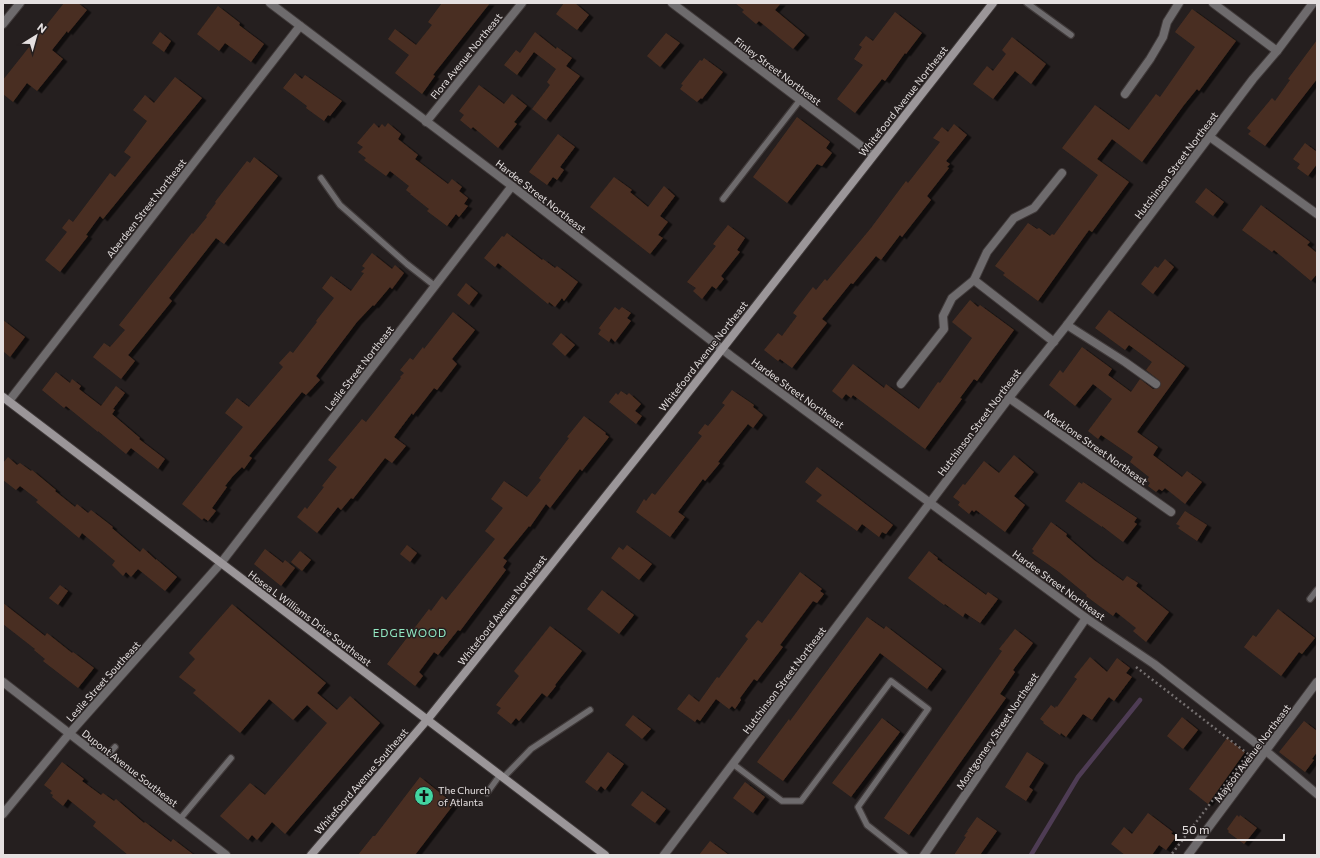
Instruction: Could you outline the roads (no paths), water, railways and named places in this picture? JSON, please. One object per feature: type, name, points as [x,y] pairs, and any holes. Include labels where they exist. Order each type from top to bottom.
[{"type":"street","points":[[3,24],[20,3]]},
{"type":"street","name":"Hardee Street Northeast","points":[[270,3],[512,186],[722,349],[1086,618],[1154,664],[1266,751],[1317,794]]},
{"type":"street","name":"Flora Avenue Northeast","points":[[426,122],[522,3]]},
{"type":"street","name":"Finley Street Northeast","points":[[672,3],[873,155]]},
{"type":"street","name":"Whitefoord Avenue Northeast","points":[[427,720],[722,349],[992,3]]},
{"type":"street","points":[[1125,94],[1150,59],[1163,37],[1167,22],[1179,3]]},
{"type":"street","points":[[1213,3],[1277,51]]},
{"type":"street","name":"Hutchinson Street Northeast","points":[[664,855],[1009,398],[1054,342],[1253,79],[1277,51],[1313,3]]},
{"type":"street","name":"Aberdeen Street Northeast","points":[[6,399],[300,26]]},
{"type":"street","points":[[1210,137],[1317,214]]},
{"type":"street","points":[[901,384],[944,328],[943,316],[952,298],[974,280],[987,252],[1014,218],[1034,208],[1062,173]]},
{"type":"street","name":"Leslie Street Northeast","points":[[221,563],[512,186]]},
{"type":"street","points":[[974,280],[1054,342]]},
{"type":"street","points":[[1067,325],[1125,362],[1156,384]]},
{"type":"street","name":"Macklone Street Northeast","points":[[1009,398],[1171,512]]},
{"type":"street","name":"Hosea L Williams Drive Southeast","points":[[6,399],[605,855]]},
{"type":"street","name":"Leslie Street Southeast","points":[[3,814],[69,734],[221,563]]},
{"type":"street","name":"Montgomery Street Northeast","points":[[924,855],[1086,618]]},
{"type":"street","name":"Dupont Avenue Southeast","points":[[3,682],[226,855]]},
{"type":"street","name":"Mayson Avenue Northeast","points":[[1188,855],[1317,682]]},
{"type":"street","name":"Whitefoord Avenue Southeast","points":[[311,855],[427,720]]},
{"type":"lane","points":[[1028,3],[1071,35]]},
{"type":"lane","points":[[723,199],[800,100]]},
{"type":"lane","points":[[321,178],[340,205],[434,286]]},
{"type":"lane","points":[[1310,599],[1317,590]]},
{"type":"lane","points":[[733,764],[782,801],[801,801],[891,681],[928,709],[858,807],[867,825],[905,855]]},
{"type":"lane","points":[[487,793],[502,776],[531,749],[590,710]]},
{"type":"lane","points":[[103,760],[115,747]]},
{"type":"lane","points":[[180,819],[231,758]]},
{"type":"waterway","points":[[1031,855],[1078,777],[1140,700]]},
{"type":"place","name":"The Church of Atlanta","points":[[424,796]]},
{"type":"district","name":"EDGEWOOD","points":[[410,632]]}]
